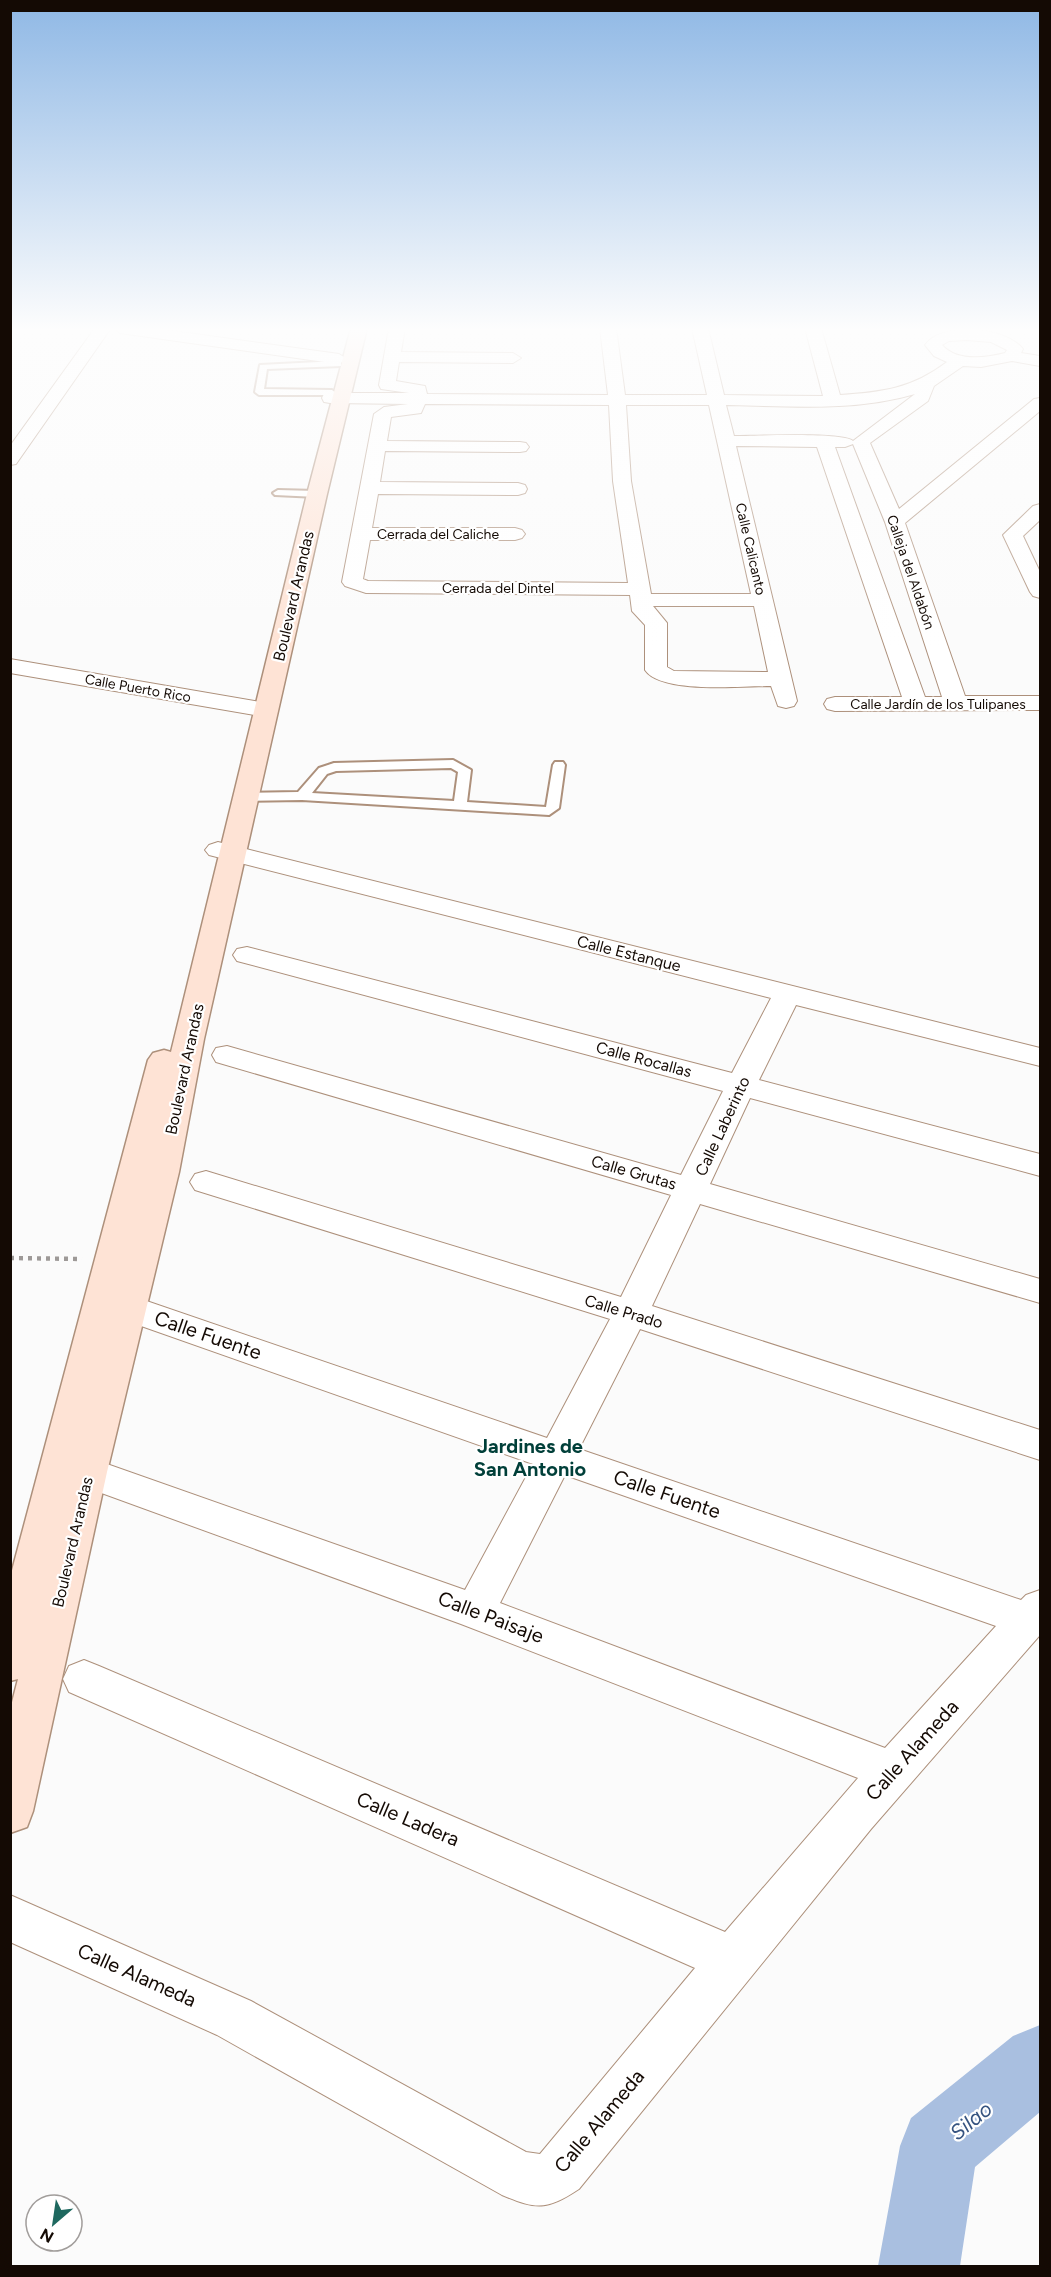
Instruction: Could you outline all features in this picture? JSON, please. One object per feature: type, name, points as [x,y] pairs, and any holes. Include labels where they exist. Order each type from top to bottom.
[{"type":"main road","name":"Boulevard Arandas","points":[[10,1811],[87,1472],[115,1307],[112,1260],[225,852],[326,434]]},
{"type":"main road","name":"Boulevard Arandas","points":[[10,1662],[115,1307],[162,1172],[225,852],[246,797],[260,708]]},
{"type":"street","points":[[10,460],[28,434]]},
{"type":"street","points":[[361,534],[380,434]]},
{"type":"street","points":[[619,434],[622,482],[640,595],[644,611],[656,623],[656,670],[667,677],[781,679]]},
{"type":"street","name":"Calle Calicanto","points":[[724,434],[786,701]]},
{"type":"street","points":[[726,441],[861,442],[871,434]]},
{"type":"street","points":[[895,522],[1003,434]]},
{"type":"street","points":[[824,441],[916,704]]},
{"type":"street","name":"Calleja del Aldabón","points":[[861,442],[895,522],[956,704]]},
{"type":"street","points":[[378,446],[520,447]]},
{"type":"street","points":[[370,488],[518,489]]},
{"type":"street","points":[[1041,510],[1013,535],[1041,592]]},
{"type":"street","name":"Cerrada del Dintel","points":[[361,534],[352,582],[366,587],[763,600]]},
{"type":"street","name":"Cerrada del Caliche","points":[[361,534],[515,534]]},
{"type":"street","points":[[888,622],[929,622]]},
{"type":"street","name":"Calle Puerto Rico","points":[[10,666],[260,708]]},
{"type":"street","name":"Calle Jardín de los Tulipanes","points":[[835,704],[1041,703]]},
{"type":"street","name":"Calle Estanque","points":[[225,852],[1041,1058]]},
{"type":"street","name":"Calle Rocallas","points":[[247,955],[1041,1165]]},
{"type":"street","name":"Calle Laberinto","points":[[475,1611],[631,1313],[788,993]]},
{"type":"street","name":"Calle Grutas","points":[[227,1055],[1041,1292]]},
{"type":"street","name":"Calle Prado","points":[[206,1182],[631,1313],[1041,1445]]},
{"type":"street","name":"Calle Fuente","points":[[115,1307],[1034,1614]]},
{"type":"street","name":"Calle Paisaje","points":[[87,1472],[475,1611],[892,1771]]},
{"type":"street","name":"Calle Alameda","points":[[10,1918],[234,2018],[520,2177],[545,2181],[561,2171],[731,1959],[892,1771],[1034,1614]]},
{"type":"street","name":"Calle Ladera","points":[[84,1679],[731,1959]]},
{"type":"lane","points":[[278,493],[312,494]]},
{"type":"lane","points":[[302,795],[323,771],[334,767],[453,764],[465,770],[460,807]]},
{"type":"lane","points":[[246,797],[302,795],[549,811],[552,808],[559,765]]},
{"type":"path","points":[[10,1258],[112,1260]]},
{"type":"waterway","name":"Silao","points":[[919,2266],[939,2146],[1040,2063]]},
{"type":"district","name":"Jardines de San Antonio","points":[[530,1458]]}]
